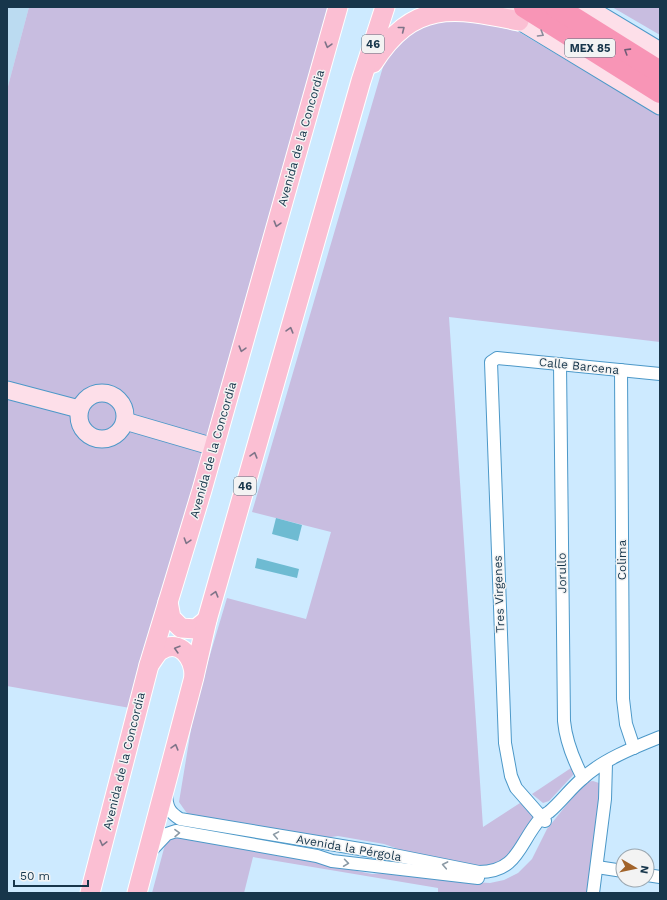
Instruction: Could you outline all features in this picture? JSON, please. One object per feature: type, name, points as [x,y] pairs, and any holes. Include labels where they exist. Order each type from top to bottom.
[{"type":"highway","name":"MEX 85","points":[[556,7],[659,89]]},
{"type":"highway","name":"MEX 85","points":[[522,14],[659,89]]},
{"type":"main road","name":"Avenida de la Concordia","points":[[90,893],[149,665],[214,447],[338,7]]},
{"type":"main road","name":"46","points":[[137,893],[194,677],[207,620],[361,81],[385,7]]},
{"type":"main road","points":[[361,81],[382,49],[395,35],[424,16],[447,11],[522,14]]},
{"type":"main road","points":[[168,602],[171,618],[175,624],[181,628],[196,629],[207,620]]},
{"type":"main road","points":[[149,665],[161,650],[169,647],[178,648],[186,652],[191,659],[194,677]]},
{"type":"street","points":[[496,7],[522,14]]},
{"type":"street","points":[[587,7],[660,50]]},
{"type":"street","name":"Tres Virgenes","points":[[497,358],[494,358],[491,366],[505,743],[511,776],[516,788],[545,817]]},
{"type":"street","name":"Calle Barcena","points":[[497,358],[660,374]]},
{"type":"street","name":"Jorullo","points":[[560,364],[564,721],[565,738],[569,751],[583,778]]},
{"type":"street","name":"Colima","points":[[621,370],[623,699],[626,724],[634,748]]},
{"type":"street","points":[[7,390],[79,409]]},
{"type":"street","points":[[95,393],[111,394],[123,405],[125,421],[117,434],[111,437],[96,438],[89,436],[80,424],[79,409],[82,402],[95,393]]},
{"type":"street","points":[[125,421],[214,447]]},
{"type":"street","points":[[545,817],[583,778],[606,763],[634,748],[660,737]]},
{"type":"street","points":[[593,893],[605,799],[606,763]]},
{"type":"street","name":"Avenida la Pérgola","points":[[167,776],[168,806],[172,814],[180,819],[399,856],[479,872],[492,872],[507,864],[517,856],[545,817]]},
{"type":"street","name":"Avenida la Pérgola","points":[[147,855],[167,834],[176,831],[317,856],[332,861],[471,878],[492,879],[503,875],[520,863],[528,854],[545,817]]},
{"type":"street","points":[[317,856],[320,843]]},
{"type":"street","points":[[397,869],[399,856]]},
{"type":"street","points":[[597,867],[615,870]]},
{"type":"shaded area","points":[[7,7],[29,7],[7,90]]},
{"type":"shaded area","points":[[29,7],[328,7],[130,708],[7,686],[7,90]]},
{"type":"shaded area","points":[[612,7],[660,7],[660,35]]},
{"type":"shaded area","points":[[462,18],[519,32],[660,116],[660,342],[449,317],[483,827],[520,803],[534,815],[534,821],[506,861],[482,868],[415,855],[384,844],[338,836],[318,839],[196,819],[186,812],[179,802],[195,705],[227,598],[306,619],[331,532],[252,512],[385,60],[402,40],[418,28],[426,24]]},
{"type":"shaded area","points":[[574,766],[574,774],[549,801],[543,803],[532,794]]},
{"type":"shaded area","points":[[593,781],[599,783],[602,788],[587,893],[438,893],[438,888],[253,857],[244,893],[152,893],[166,841],[184,834],[322,860],[337,867],[372,874],[407,871],[473,882],[490,883],[504,880],[518,873],[532,859],[547,829],[585,782]]},
{"type":"building","points":[[276,518],[302,525],[298,541],[272,534]]},
{"type":"building","points":[[257,558],[299,569],[297,578],[255,568]]}]
